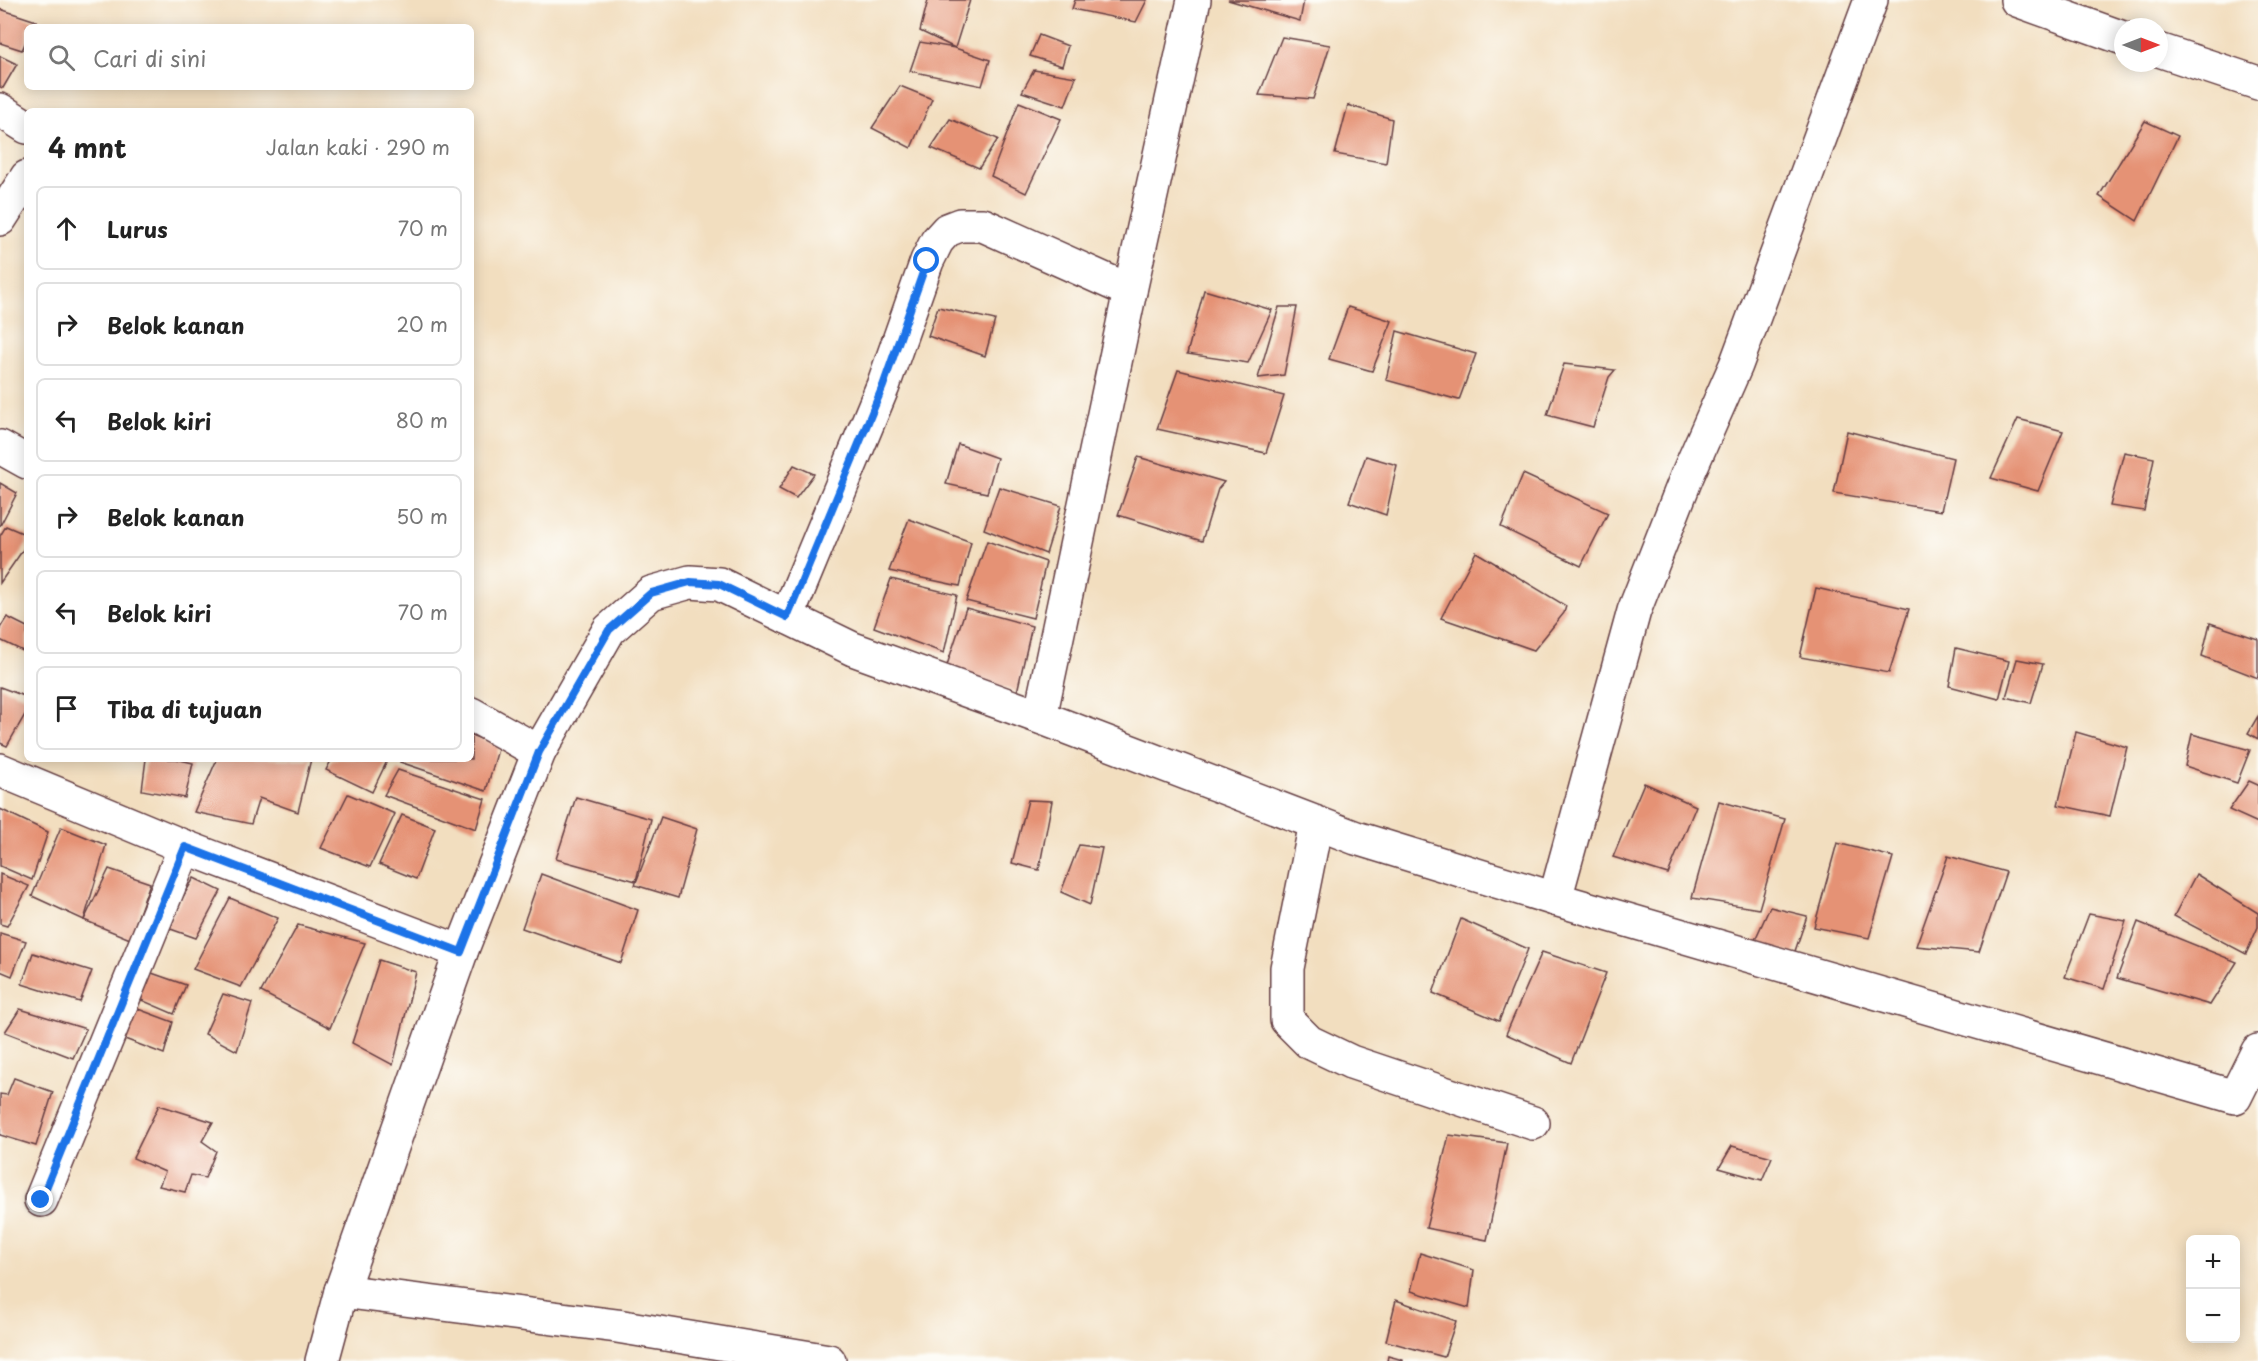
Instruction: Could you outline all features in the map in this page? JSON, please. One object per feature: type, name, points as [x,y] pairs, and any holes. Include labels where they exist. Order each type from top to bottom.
[{"type":"street","points":[[1040,717],[1194,0]]},
{"type":"street","points":[[1555,899],[1634,611],[1687,477],[1736,365],[1871,0]]},
{"type":"street","points":[[2017,0],[2114,35]]},
{"type":"street","points":[[2168,53],[2258,83]]},
{"type":"street","points":[[0,110],[24,126]]},
{"type":"street","points":[[0,219],[24,182]]},
{"type":"street","points":[[787,617],[883,386],[927,261],[937,241],[947,230],[960,225],[983,225],[1130,291]]},
{"type":"street","points":[[0,447],[24,460]]},
{"type":"street","points":[[322,1361],[341,1291],[461,952],[539,752],[609,630],[651,593],[690,582],[719,584],[853,649],[1040,717],[1356,838],[1555,899],[2247,1102],[2258,1051]]},
{"type":"street","points":[[474,716],[539,752]]},
{"type":"street","points":[[0,770],[185,847],[461,952]]},
{"type":"street","points":[[1316,823],[1287,968],[1287,1020],[1310,1042],[1351,1062],[1533,1123]]},
{"type":"street","points":[[41,1200],[185,847]]},
{"type":"street","points":[[341,1291],[617,1326],[829,1361]]},
{"type":"building","points":[[928,0],[970,0],[955,48],[920,31]]},
{"type":"building","points":[[1075,0],[1147,0],[1136,22],[1072,9]]},
{"type":"building","points":[[1228,0],[1304,0],[1300,21]]},
{"type":"building","points":[[0,9],[36,21],[34,24],[24,24],[22,50],[0,43]]},
{"type":"building","points":[[1039,35],[1068,46],[1062,66],[1030,56]]},
{"type":"building","points":[[1282,37],[1330,45],[1313,99],[1259,95]]},
{"type":"building","points":[[920,42],[955,48],[990,60],[982,86],[910,71]]},
{"type":"building","points":[[0,56],[17,64],[3,88],[0,87]]},
{"type":"building","points":[[1034,70],[1076,77],[1065,106],[1022,92]]},
{"type":"building","points":[[900,86],[932,99],[911,148],[872,128]]},
{"type":"building","points":[[1019,102],[1061,119],[1026,193],[991,176]]},
{"type":"building","points":[[1348,105],[1392,119],[1386,163],[1335,154]]},
{"type":"building","points":[[950,119],[998,139],[979,168],[931,148]]},
{"type":"building","points":[[2145,121],[2178,136],[2137,221],[2099,196]]},
{"type":"building","points":[[1204,290],[1272,310],[1248,363],[1187,354]]},
{"type":"building","points":[[938,307],[995,320],[985,356],[928,336]]},
{"type":"building","points":[[1279,307],[1297,307],[1284,375],[1258,378]]},
{"type":"building","points":[[1348,307],[1392,321],[1372,371],[1329,359]]},
{"type":"building","points":[[1397,331],[1476,354],[1459,400],[1386,380]]},
{"type":"building","points":[[1564,364],[1615,370],[1609,377],[1593,427],[1547,415]]},
{"type":"building","points":[[1178,370],[1284,396],[1266,453],[1157,429]]},
{"type":"building","points":[[2018,419],[2063,431],[2038,491],[1991,478]]},
{"type":"building","points":[[1847,431],[1953,458],[1941,511],[1834,493]]},
{"type":"building","points":[[958,444],[997,458],[987,493],[946,484]]},
{"type":"building","points":[[2124,452],[2154,458],[2144,511],[2110,506]]},
{"type":"building","points":[[1366,456],[1397,465],[1386,515],[1349,502]]},
{"type":"building","points":[[1138,457],[1224,482],[1218,489],[1202,541],[1118,515]]},
{"type":"building","points":[[794,465],[814,474],[796,498],[779,489]]},
{"type":"building","points":[[1523,474],[1608,513],[1581,566],[1501,527]]},
{"type":"building","points":[[0,483],[17,493],[0,526]]},
{"type":"building","points":[[999,487],[1061,506],[1046,554],[984,529]]},
{"type":"building","points":[[909,519],[971,542],[960,586],[889,571]]},
{"type":"building","points":[[6,526],[24,534],[24,548],[0,583],[0,536]]},
{"type":"building","points":[[987,541],[1046,562],[1033,618],[966,601]]},
{"type":"building","points":[[1476,552],[1566,606],[1564,613],[1534,650],[1441,618]]},
{"type":"building","points":[[891,579],[957,595],[944,653],[874,627]]},
{"type":"building","points":[[1816,588],[1909,609],[1889,673],[1800,657]]},
{"type":"building","points":[[966,608],[1032,626],[1017,692],[946,668]]},
{"type":"building","points":[[7,617],[24,626],[24,652],[0,640],[0,628]]},
{"type":"building","points":[[2210,623],[2258,639],[2258,678],[2202,656]]},
{"type":"building","points":[[1956,648],[2009,661],[1999,699],[1949,686]]},
{"type":"building","points":[[2017,659],[2043,664],[2031,703],[2006,697]]},
{"type":"building","points":[[0,687],[24,696],[24,716],[7,746],[0,743]]},
{"type":"building","points":[[2258,716],[2258,739],[2248,733]]},
{"type":"building","points":[[2076,732],[2127,747],[2110,816],[2058,805]]},
{"type":"building","points":[[2192,734],[2250,750],[2237,783],[2185,766]]},
{"type":"building","points":[[474,736],[499,746],[486,791],[400,762],[474,762]]},
{"type":"building","points":[[146,762],[193,763],[185,798],[142,790]]},
{"type":"building","points":[[216,762],[310,762],[298,812],[259,798],[251,824],[194,812]]},
{"type":"building","points":[[330,762],[387,762],[372,792],[326,770]]},
{"type":"building","points":[[398,770],[485,799],[476,829],[384,795]]},
{"type":"building","points":[[2249,781],[2258,785],[2258,823],[2229,810]]},
{"type":"building","points":[[1644,783],[1696,806],[1668,874],[1613,857]]},
{"type":"building","points":[[348,794],[395,814],[370,867],[321,848]]},
{"type":"building","points":[[576,797],[651,819],[636,881],[556,859]]},
{"type":"building","points":[[1028,800],[1052,801],[1039,870],[1012,863]]},
{"type":"building","points":[[1719,801],[1785,819],[1759,909],[1692,898]]},
{"type":"building","points":[[0,809],[48,832],[32,880],[0,866]]},
{"type":"building","points":[[402,815],[435,828],[416,879],[379,864]]},
{"type":"building","points":[[661,817],[697,829],[678,898],[635,885]]},
{"type":"building","points":[[61,827],[106,845],[84,920],[32,896]]},
{"type":"building","points":[[1837,843],[1893,857],[1869,938],[1814,927]]},
{"type":"building","points":[[1079,845],[1102,848],[1090,905],[1061,892]]},
{"type":"building","points":[[1948,856],[2006,872],[1979,952],[1916,946]]},
{"type":"building","points":[[109,869],[150,883],[130,939],[84,920]]},
{"type":"building","points":[[0,874],[29,886],[7,926],[0,924]]},
{"type":"building","points":[[541,874],[638,910],[621,963],[522,928]]},
{"type":"building","points":[[2196,874],[2258,913],[2258,927],[2246,954],[2174,916]]},
{"type":"building","points":[[194,878],[221,891],[196,938],[165,927]]},
{"type":"building","points":[[230,898],[278,918],[241,987],[193,969]]},
{"type":"building","points":[[1770,907],[1807,916],[1794,954],[1754,942]]},
{"type":"building","points":[[2089,914],[2126,921],[2104,989],[2065,977]]},
{"type":"building","points":[[1461,919],[1528,949],[1499,1021],[1433,993]]},
{"type":"building","points":[[2138,922],[2237,962],[2210,1005],[2117,978]]},
{"type":"building","points":[[298,925],[365,943],[330,1028],[261,992]]},
{"type":"building","points":[[0,933],[26,941],[12,976],[0,971]]},
{"type":"building","points":[[1542,952],[1606,973],[1571,1063],[1506,1034]]},
{"type":"building","points":[[33,953],[92,971],[80,1002],[22,984]]},
{"type":"building","points":[[379,960],[416,972],[393,1065],[352,1043]]},
{"type":"building","points":[[146,971],[186,985],[174,1014],[132,996]]},
{"type":"building","points":[[223,994],[252,1003],[237,1051],[205,1034]]},
{"type":"building","points":[[130,1006],[173,1022],[164,1054],[117,1036]]},
{"type":"building","points":[[20,1009],[86,1029],[73,1058],[5,1032]]},
{"type":"building","points":[[14,1078],[53,1092],[36,1146],[0,1135],[0,1094],[7,1095]]},
{"type":"building","points":[[159,1105],[213,1122],[202,1141],[216,1151],[205,1178],[191,1175],[185,1192],[159,1186],[165,1172],[133,1158]]},
{"type":"building","points":[[1449,1135],[1507,1143],[1487,1240],[1426,1228]]},
{"type":"building","points":[[1732,1146],[1772,1157],[1762,1180],[1719,1168]]},
{"type":"building","points":[[1420,1253],[1474,1270],[1469,1308],[1411,1291]]},
{"type":"building","points":[[1396,1300],[1456,1321],[1444,1357],[1386,1341]]},
{"type":"building","points":[[1388,1356],[1403,1360],[1403,1361],[1387,1361]]},
{"type":"route","points":[[41,1200],[185,847],[461,952],[539,752],[609,630],[651,593],[690,582],[719,584],[787,617],[883,386],[927,261]]}]
